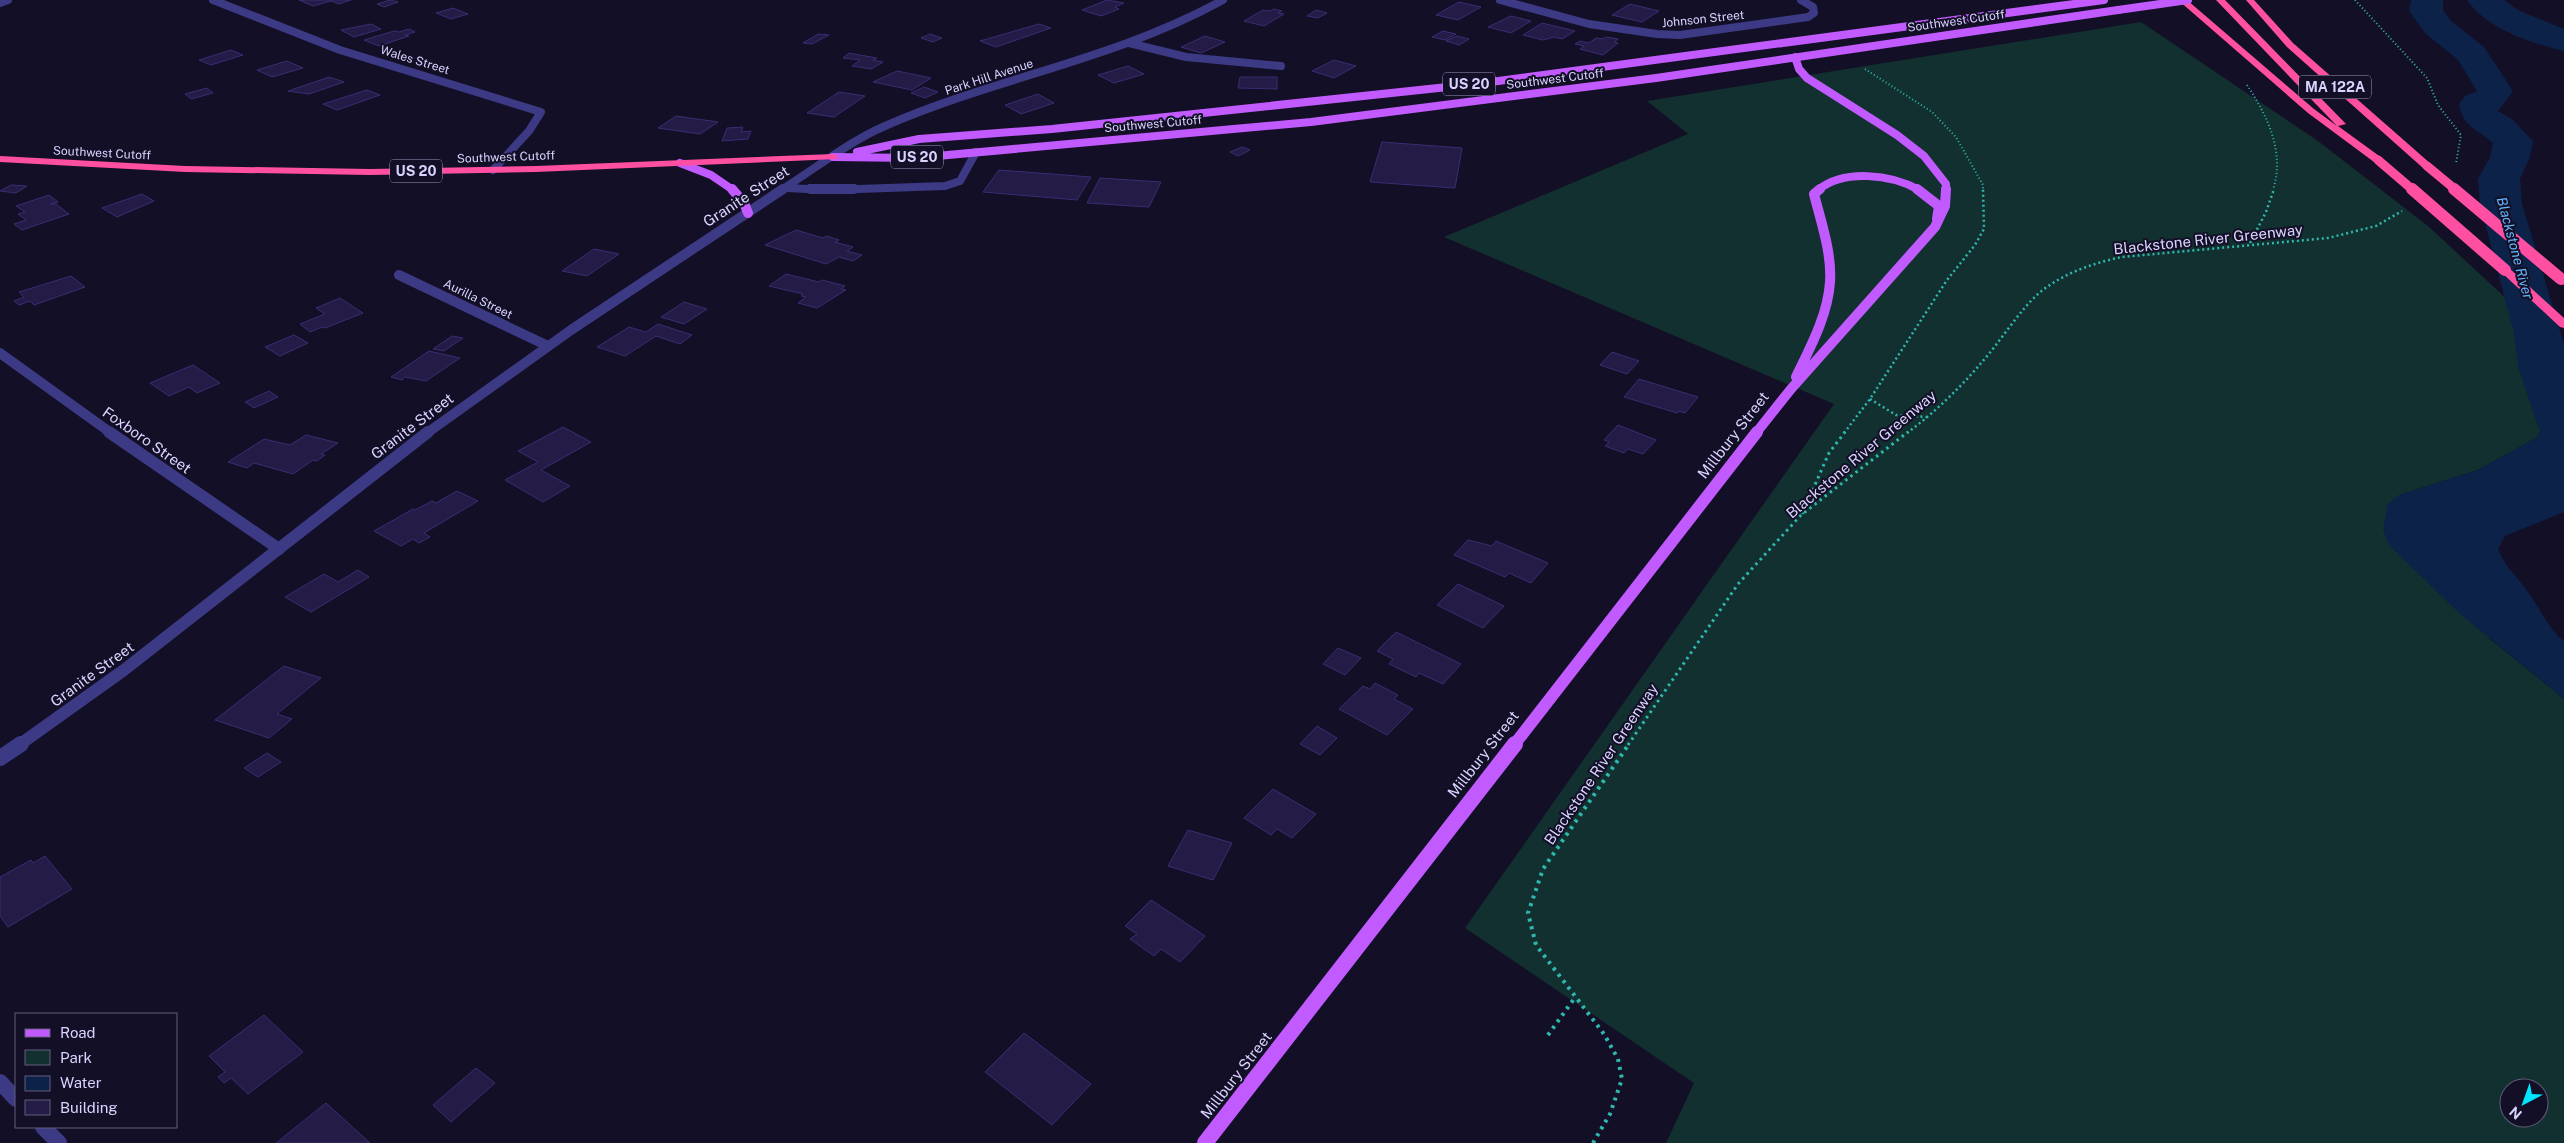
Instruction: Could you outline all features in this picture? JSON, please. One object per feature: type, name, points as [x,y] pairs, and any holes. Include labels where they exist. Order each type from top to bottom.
[{"type":"highway","points":[[2182,0],[2312,111],[2378,160]]},
{"type":"highway","name":"MA 122A","points":[[2220,0],[2378,160],[2564,324]]},
{"type":"highway","name":"MA 122A","points":[[2250,0],[2297,52],[2427,166],[2563,280]]},
{"type":"highway","name":"Southwest Cutoff","points":[[0,159],[188,170],[493,170],[833,157]]},
{"type":"main road","name":"Southwest Cutoff","points":[[833,157],[916,158],[1208,132],[1362,106],[2104,0]]},
{"type":"main road","name":"Southwest Cutoff","points":[[833,157],[919,139],[1362,106],[1656,78],[2188,0]]},
{"type":"main road","name":"Millbury Street","points":[[1205,1143],[1791,389],[1892,278],[1934,227],[1945,206],[1946,184],[1924,156],[1897,135],[1807,78],[1799,69],[1795,57]]},
{"type":"main road","points":[[680,163],[713,176],[735,190],[744,201],[748,213]]},
{"type":"main road","name":"Millbury Street","points":[[1791,389],[1816,334],[1830,282],[1827,256],[1814,194],[1820,186],[1838,180],[1862,177],[1888,180],[1912,186],[1926,192],[1939,206],[1934,227]]},
{"type":"street","points":[[0,2],[8,0]]},
{"type":"street","name":"Wales Street","points":[[213,0],[340,50],[541,112],[529,131],[493,170]]},
{"type":"street","name":"Park Hill Avenue","points":[[858,138],[957,99],[1129,43],[1155,33],[1223,0]]},
{"type":"street","name":"Johnson Street","points":[[1500,0],[1614,28],[1662,36],[1808,17],[1814,13],[1813,7],[1802,0]]},
{"type":"street","points":[[1129,43],[1164,54],[1198,60],[1281,66]]},
{"type":"street","name":"Granite Street","points":[[0,758],[180,628],[354,489],[485,390],[548,346],[833,157],[858,138]]},
{"type":"street","points":[[786,188],[829,190],[945,186],[960,181],[976,152]]},
{"type":"street","name":"Aurilla Street","points":[[399,275],[548,346]]},
{"type":"street","name":"Foxboro Street","points":[[0,353],[117,438],[278,549]]},
{"type":"street","points":[[0,1082],[15,1098]]},
{"type":"street","points":[[44,1128],[59,1143]]},
{"type":"path","points":[[2355,0],[2427,78],[2438,105],[2461,135],[2454,167]]},
{"type":"path","points":[[2241,79],[2248,86],[2275,133],[2278,159],[2271,200],[2250,243]]},
{"type":"path","name":"Blackstone River Greenway","points":[[1593,1143],[1610,1114],[1622,1079],[1618,1060],[1604,1034],[1536,945],[1528,913],[1543,870],[1738,584],[1801,515],[1928,417],[1982,363],[2026,306],[2053,282],[2095,264],[2122,257],[2356,233],[2392,220],[2406,208]]},
{"type":"path","points":[[1870,399],[1885,410],[1902,417],[1928,417]]},
{"type":"path","points":[[1548,1035],[1576,996]]},
{"type":"green space","points":[[2141,22],[2318,141],[2428,226],[2564,352],[2564,411],[2542,410],[2538,412],[2541,425],[2540,432],[2536,438],[2478,470],[2399,495],[2489,638],[2564,699],[2564,1143],[1666,1143],[1694,1083],[1465,928],[1834,404],[1444,237],[1688,134],[1647,101]]},
{"type":"water","points":[[2542,410],[2564,411],[2564,512],[2505,536],[2498,549],[2547,623],[2564,641],[2564,699],[2459,613],[2389,545],[2383,529],[2388,504],[2399,495],[2478,470],[2536,438],[2540,432],[2541,425],[2538,412]]},
{"type":"building","points":[[299,0],[351,0],[339,4],[331,1],[313,6]]},
{"type":"building","points":[[390,0],[398,2],[384,7],[377,4]]},
{"type":"building","points":[[1107,0],[1124,3],[1115,7],[1119,9],[1101,16],[1082,10]]},
{"type":"building","points":[[1459,2],[1481,7],[1458,20],[1436,15]]},
{"type":"building","points":[[1630,4],[1659,11],[1642,22],[1612,15]]},
{"type":"building","points":[[453,8],[468,14],[451,19],[436,13]]},
{"type":"building","points":[[1274,9],[1282,11],[1278,13],[1284,14],[1264,26],[1244,21],[1263,10],[1270,11]]},
{"type":"building","points":[[1316,10],[1327,13],[1318,18],[1307,16]]},
{"type":"building","points":[[1511,16],[1531,21],[1511,33],[1488,27]]},
{"type":"building","points":[[1542,23],[1575,31],[1562,39],[1554,37],[1543,40],[1523,35]]},
{"type":"building","points":[[371,24],[381,29],[354,37],[341,30]]},
{"type":"building","points":[[1039,24],[1051,28],[996,47],[980,41]]},
{"type":"building","points":[[409,29],[415,32],[405,35],[409,36],[379,46],[364,40],[394,31],[399,32]]},
{"type":"building","points":[[1443,31],[1456,34],[1445,40],[1432,37]]},
{"type":"building","points":[[818,34],[829,35],[812,44],[803,43]]},
{"type":"building","points":[[930,34],[942,38],[933,42],[921,38]]},
{"type":"building","points":[[1205,36],[1225,42],[1201,53],[1181,47]]},
{"type":"building","points":[[1457,36],[1469,39],[1459,45],[1446,41]]},
{"type":"building","points":[[1606,37],[1618,39],[1614,42],[1618,43],[1603,55],[1580,49],[1584,46],[1575,44],[1580,41],[1589,43],[1596,38],[1603,39]]},
{"type":"building","points":[[231,50],[243,55],[211,65],[199,60]]},
{"type":"building","points":[[849,53],[877,58],[873,60],[883,62],[871,69],[852,66],[860,60],[843,58]]},
{"type":"building","points":[[1334,60],[1356,66],[1334,78],[1312,71]]},
{"type":"building","points":[[287,61],[303,68],[272,77],[257,70]]},
{"type":"building","points":[[1128,66],[1144,74],[1114,83],[1098,75]]},
{"type":"building","points":[[897,71],[931,78],[912,90],[873,82]]},
{"type":"building","points":[[329,77],[344,82],[309,94],[288,91]]},
{"type":"building","points":[[1240,77],[1277,77],[1277,89],[1238,88]]},
{"type":"building","points":[[924,87],[938,92],[925,98],[911,93]]},
{"type":"building","points":[[207,88],[213,93],[191,99],[185,94]]},
{"type":"building","points":[[367,90],[380,95],[337,110],[323,104]]},
{"type":"building","points":[[839,92],[865,96],[834,117],[807,113]]},
{"type":"building","points":[[1038,94],[1054,103],[1021,114],[1005,105]]},
{"type":"building","points":[[676,116],[718,122],[700,134],[658,128]]},
{"type":"building","points":[[743,127],[741,132],[751,131],[748,139],[722,141],[727,128]]},
{"type":"building","points":[[1382,142],[1462,148],[1455,188],[1370,182]]},
{"type":"building","points":[[1242,147],[1250,150],[1238,156],[1230,152]]},
{"type":"building","points":[[999,170],[1091,177],[1077,200],[983,192]]},
{"type":"building","points":[[1100,178],[1161,182],[1149,207],[1087,203]]},
{"type":"building","points":[[11,185],[27,186],[16,193],[0,191]]},
{"type":"building","points":[[142,194],[154,201],[117,217],[102,208]]},
{"type":"building","points":[[49,195],[58,202],[50,204],[56,204],[69,214],[22,230],[14,224],[26,220],[18,214],[25,212],[16,206]]},
{"type":"building","points":[[796,230],[823,238],[827,236],[839,240],[835,242],[853,247],[847,251],[862,255],[853,261],[839,257],[826,264],[765,245]]},
{"type":"building","points":[[594,249],[619,254],[587,276],[562,271]]},
{"type":"building","points":[[786,274],[845,286],[841,289],[846,290],[817,308],[798,303],[806,297],[801,296],[803,294],[769,286]]},
{"type":"building","points":[[71,276],[85,287],[34,305],[30,301],[19,305],[14,301],[24,297],[19,292]]},
{"type":"building","points":[[340,298],[363,313],[310,332],[300,324],[325,314],[316,308]]},
{"type":"building","points":[[684,302],[707,309],[684,324],[661,317]]},
{"type":"building","points":[[658,324],[692,335],[680,344],[656,336],[625,356],[597,347],[629,327],[646,332]]},
{"type":"building","points":[[294,335],[308,343],[280,356],[265,347]]},
{"type":"building","points":[[452,336],[463,338],[444,351],[433,349]]},
{"type":"building","points":[[429,351],[460,358],[426,381],[405,377],[402,380],[391,377]]},
{"type":"building","points":[[1612,352],[1639,361],[1627,374],[1600,365]]},
{"type":"building","points":[[193,365],[220,383],[197,393],[189,387],[169,396],[150,383]]},
{"type":"building","points":[[1639,379],[1698,397],[1685,413],[1679,411],[1677,413],[1624,397]]},
{"type":"building","points":[[269,391],[278,397],[254,408],[245,402]]},
{"type":"building","points":[[1618,425],[1656,440],[1643,454],[1628,449],[1624,453],[1605,446],[1609,442],[1604,440]]},
{"type":"building","points":[[563,427],[591,442],[541,470],[570,486],[543,502],[505,480],[538,462],[518,451]]},
{"type":"building","points":[[306,435],[338,443],[321,454],[325,455],[317,461],[313,460],[293,474],[254,463],[247,468],[228,462],[264,439],[290,445]]},
{"type":"building","points":[[457,491],[478,501],[424,533],[430,537],[419,543],[413,539],[401,546],[374,531],[413,509],[415,510],[432,501],[436,503]]},
{"type":"building","points":[[1468,540],[1492,546],[1496,541],[1548,563],[1531,583],[1509,573],[1505,577],[1454,555]]},
{"type":"building","points":[[358,570],[369,577],[311,612],[285,597],[324,574],[338,582]]},
{"type":"building","points":[[1458,584],[1504,606],[1483,628],[1437,605]]},
{"type":"building","points":[[1396,632],[1461,664],[1443,684],[1419,673],[1416,677],[1389,664],[1393,659],[1377,651]]},
{"type":"building","points":[[1338,648],[1361,658],[1345,675],[1323,664]]},
{"type":"building","points":[[284,666],[321,678],[277,714],[292,719],[269,738],[215,720]]},
{"type":"building","points":[[1375,683],[1398,695],[1394,699],[1413,709],[1387,735],[1339,709],[1363,686],[1370,689]]},
{"type":"building","points":[[1317,726],[1337,738],[1320,755],[1300,744]]},
{"type":"building","points":[[267,753],[281,762],[258,777],[244,768]]},
{"type":"building","points":[[1273,789],[1316,814],[1292,838],[1277,829],[1271,835],[1244,818]]},
{"type":"building","points":[[1188,830],[1232,843],[1213,880],[1168,866]]},
{"type":"building","points":[[45,856],[72,889],[8,927],[0,916],[0,877],[31,860],[33,863]]},
{"type":"building","points":[[1151,900],[1205,936],[1180,962],[1161,949],[1154,956],[1130,939],[1137,934],[1125,926]]},
{"type":"building","points":[[264,1015],[303,1052],[248,1094],[231,1078],[224,1083],[218,1077],[225,1072],[209,1056]]},
{"type":"building","points":[[1024,1033],[1091,1084],[1052,1125],[985,1072]]},
{"type":"building","points":[[476,1068],[495,1083],[451,1122],[433,1105]]},
{"type":"building","points":[[326,1103],[370,1143],[276,1143]]},
{"type":"waterway","name":"Blackstone River","points":[[2427,0],[2426,11],[2438,27],[2472,54],[2495,91],[2490,99],[2478,104],[2480,116],[2498,127],[2513,141],[2510,157],[2499,179],[2501,204],[2537,330],[2544,370],[2564,426]]},
{"type":"waterway","name":"Blackstone River","points":[[2483,0],[2506,17],[2530,29],[2564,41]]}]
